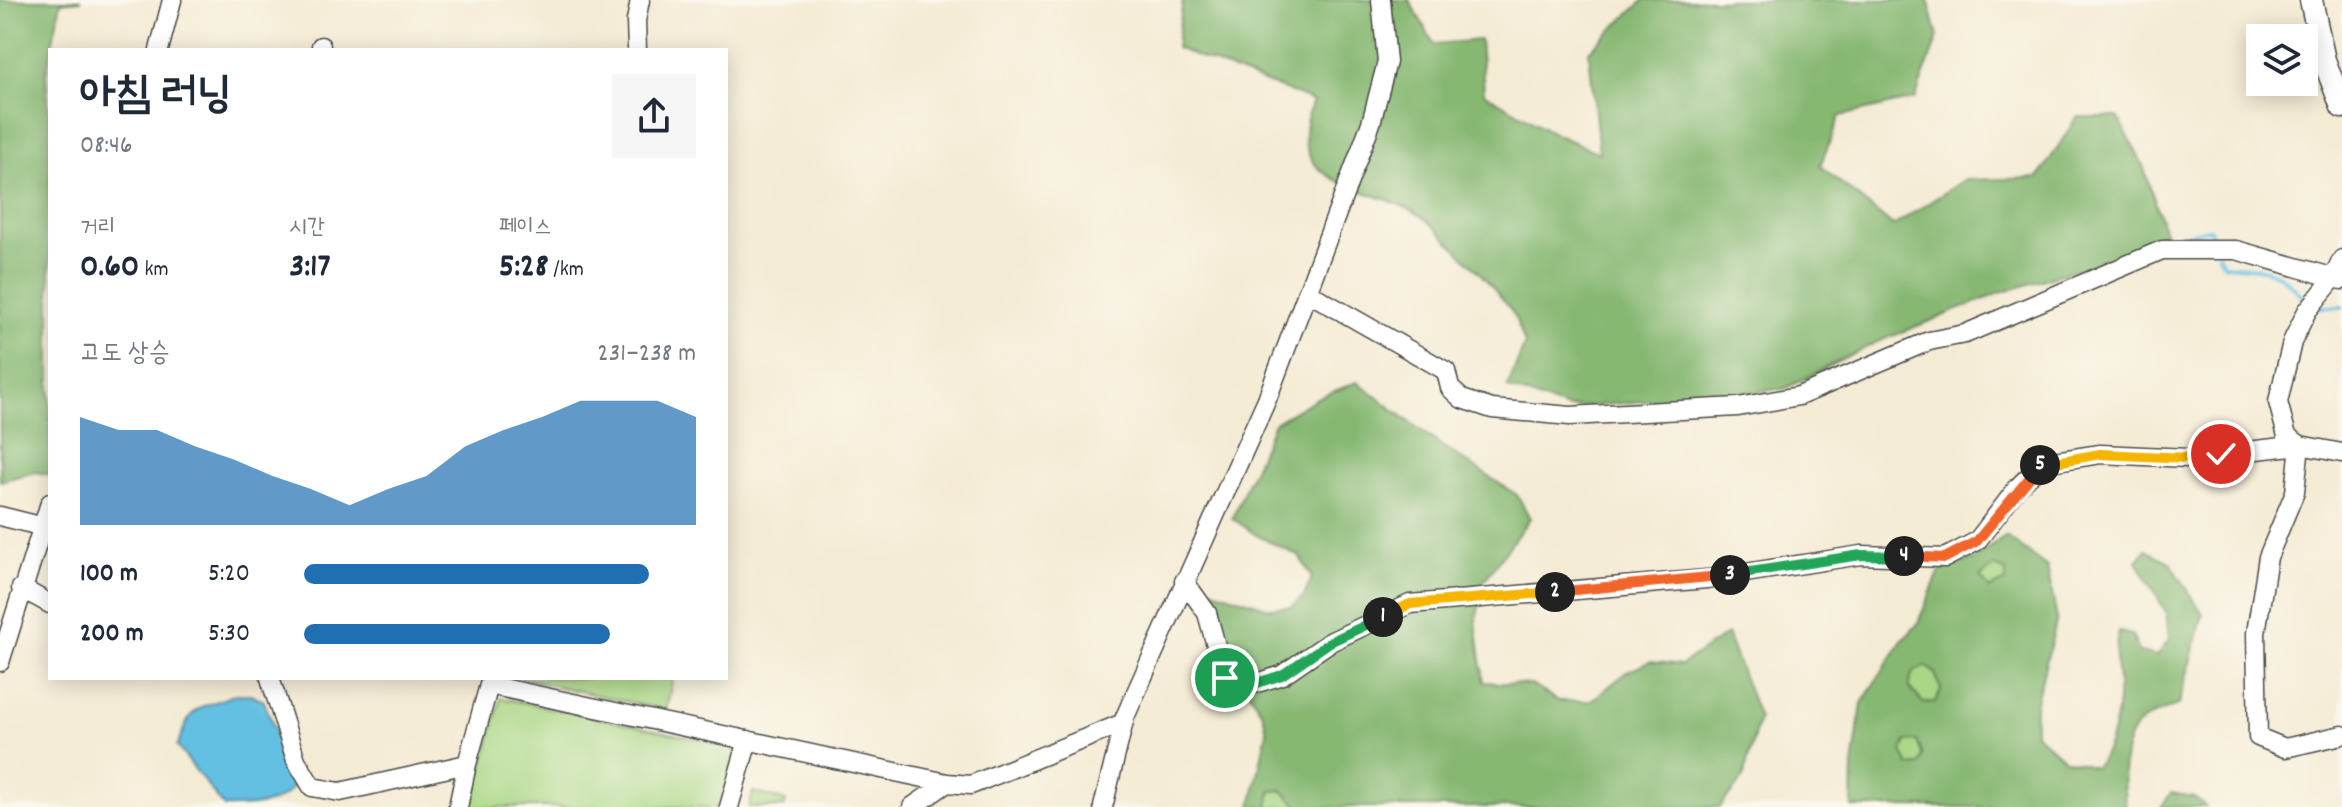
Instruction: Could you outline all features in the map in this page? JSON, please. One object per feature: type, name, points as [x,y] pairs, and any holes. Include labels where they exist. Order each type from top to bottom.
[{"type":"main road","points":[[2311,0],[2324,60],[2342,107]]},
{"type":"street","points":[[160,48],[172,0]]},
{"type":"street","points":[[637,48],[636,21],[640,0]]},
{"type":"street","points":[[1103,807],[1123,723],[1267,399],[1371,123],[1387,62],[1381,0]]},
{"type":"street","points":[[1309,293],[1446,371],[1450,388],[1462,399],[1492,409],[1570,416],[1738,407],[1799,396],[1929,341],[1965,334],[2162,250],[2236,250],[2338,280]]},
{"type":"street","points":[[2300,445],[2287,436],[2278,402],[2292,342],[2307,311],[2338,280],[2342,259]]},
{"type":"street","points":[[1184,581],[1207,613],[1225,678],[1254,684],[1282,675],[1330,642],[1410,604],[1707,579],[1861,555],[1945,558],[1977,541],[2042,463],[2100,454],[2210,459],[2221,454],[2300,445],[2342,453]]},
{"type":"street","points":[[2300,445],[2295,492],[2268,557],[2256,633],[2258,737],[2285,748],[2342,735]]},
{"type":"street","points":[[0,662],[48,508]]},
{"type":"street","points":[[0,516],[40,526]]},
{"type":"street","points":[[21,588],[48,603]]},
{"type":"street","points":[[271,680],[296,760],[312,787],[340,792],[467,764]]},
{"type":"street","points":[[458,807],[489,685],[947,783],[971,785],[1123,723]]},
{"type":"street","points":[[729,807],[748,740]]},
{"type":"street","points":[[912,807],[947,783]]},
{"type":"green space","points":[[0,0],[81,0],[61,2],[52,48],[48,48],[46,75],[48,475],[36,472],[0,481]]},
{"type":"green space","points":[[1183,0],[1409,0],[1434,44],[1480,40],[1484,93],[1555,134],[1599,153],[1589,51],[1644,0],[1928,0],[1938,37],[1915,99],[1840,116],[1820,166],[1893,226],[1964,180],[2038,178],[2077,117],[2118,117],[2142,163],[2165,232],[2119,256],[2000,293],[1875,343],[1784,389],[1568,408],[1507,388],[1525,344],[1517,322],[1494,289],[1446,238],[1407,208],[1339,182],[1320,170],[1308,153],[1305,131],[1313,101],[1176,48]]},
{"type":"green space","points":[[1357,382],[1439,444],[1517,495],[1530,518],[1484,581],[1476,622],[1484,682],[1531,685],[1559,701],[1591,701],[1627,672],[1651,661],[1681,665],[1727,634],[1759,718],[1743,779],[1720,807],[1300,807],[1282,790],[1271,791],[1268,807],[1251,807],[1267,732],[1263,714],[1232,664],[1211,589],[1269,608],[1292,607],[1304,596],[1312,577],[1299,556],[1256,535],[1232,518],[1274,423],[1317,398]]},
{"type":"green space","points":[[2006,536],[2047,567],[2057,619],[2035,705],[2035,733],[2064,759],[2095,767],[2106,750],[2116,716],[2119,632],[2132,635],[2139,652],[2157,656],[2169,640],[2166,612],[2137,561],[2146,550],[2170,562],[2203,614],[2179,704],[2143,721],[2130,738],[2123,773],[2126,807],[1852,807],[1853,766],[1862,703],[1901,642],[1917,625],[1941,568],[1973,560]],"holes":[[[1993,567],[2006,571],[2006,581],[1990,589],[1980,577]],[[1925,666],[1935,673],[1941,690],[1935,702],[1923,703],[1909,687],[1912,673]],[[1906,741],[1917,741],[1923,756],[1920,765],[1909,766],[1902,752]]]},
{"type":"green space","points":[[1993,567],[2007,572],[2006,581],[1990,590],[1979,578]]},
{"type":"green space","points":[[1925,666],[1935,673],[1941,690],[1935,702],[1923,703],[1909,687],[1912,673]]},
{"type":"green space","points":[[529,680],[673,680],[666,710]]},
{"type":"green space","points":[[501,698],[737,747],[721,807],[472,807]]},
{"type":"green space","points":[[1906,741],[1917,741],[1923,757],[1920,765],[1909,766],[1902,752]]},
{"type":"green space","points":[[1282,790],[1300,807],[1268,807],[1271,791]]},
{"type":"green space","points":[[753,792],[786,801],[784,807],[749,807]]},
{"type":"green space","points":[[2171,793],[2194,797],[2206,807],[2161,807]]},
{"type":"water","points":[[236,694],[251,694],[264,701],[295,784],[282,797],[265,804],[224,807],[177,746],[192,714]]},
{"type":"waterway","points":[[2169,238],[2210,229],[2213,240]]},
{"type":"waterway","points":[[2218,254],[2224,265],[2263,269],[2280,276],[2308,303]]},
{"type":"waterway","points":[[2319,307],[2342,307]]},
{"type":"route","points":[[1225,678],[1254,684],[1282,675],[1330,642],[1410,604],[1478,595],[1707,579],[1861,555],[1945,558],[1977,541],[2018,487],[2042,463],[2100,454],[2210,459],[2221,454]]}]
